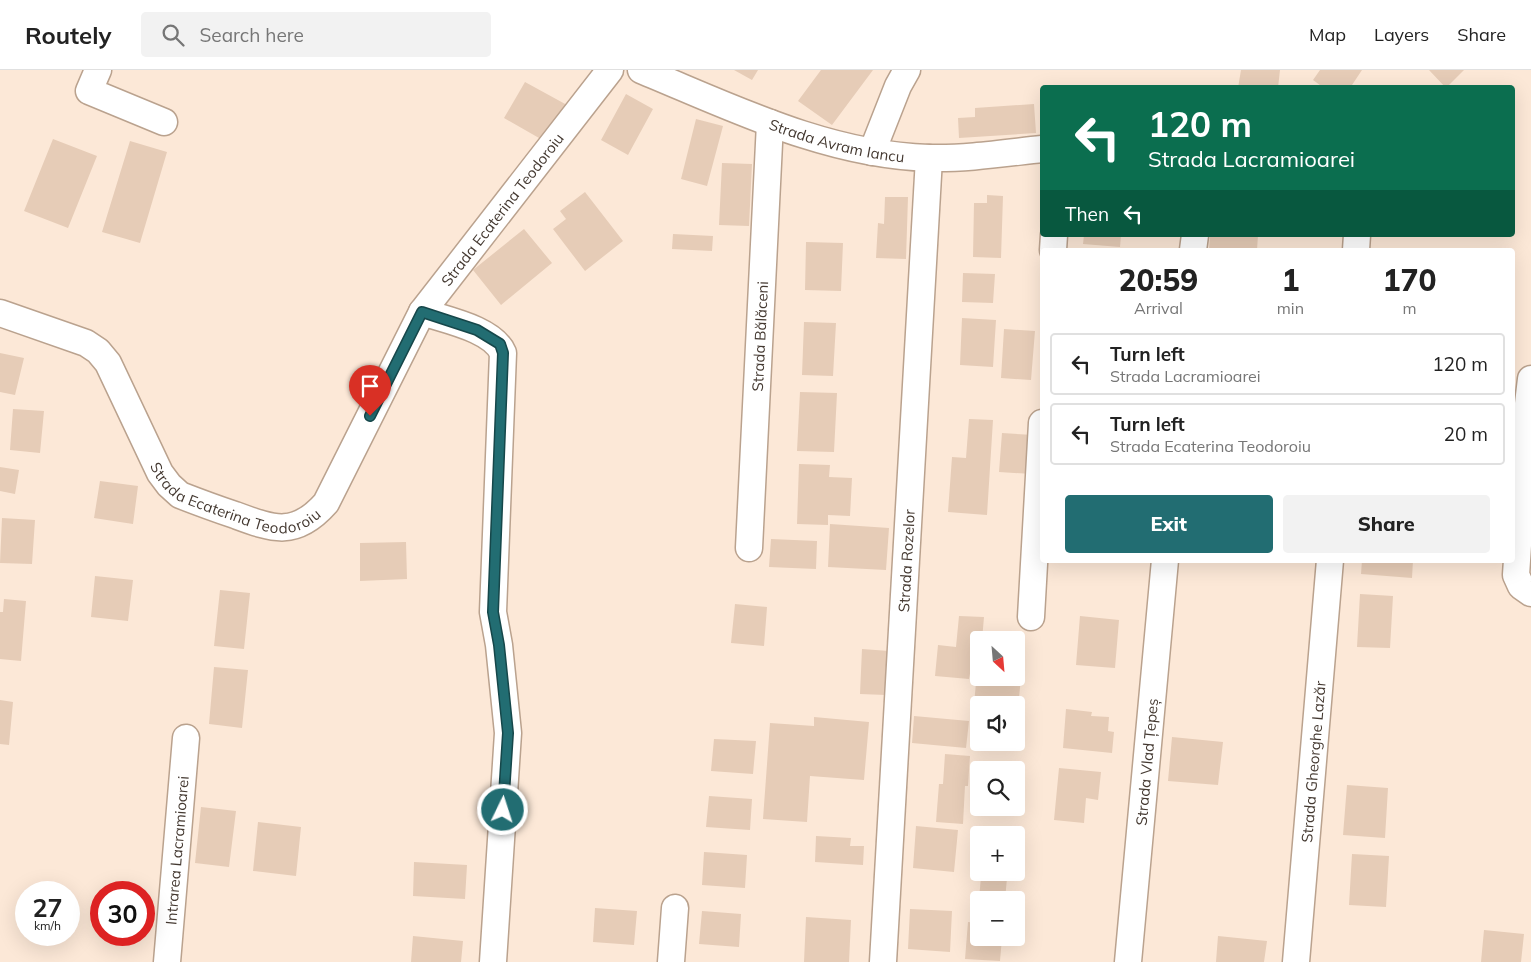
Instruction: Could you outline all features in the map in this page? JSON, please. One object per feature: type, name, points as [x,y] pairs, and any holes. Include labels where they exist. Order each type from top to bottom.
[{"type":"street","points":[[98,70],[89,91],[164,122]]},
{"type":"street","name":"Strada Ecaterina Teodoroiu","points":[[0,313],[86,343],[98,351],[108,363],[160,473],[168,485],[180,495],[270,528],[288,527],[304,522],[316,514],[326,503],[422,312],[610,70]]},
{"type":"street","name":"Strada Avram Iancu","points":[[641,70],[770,123],[830,143],[872,152],[929,158],[1040,149]]},
{"type":"street","points":[[872,152],[898,86],[907,70]]},
{"type":"street","name":"Strada Bălăceni","points":[[749,548],[770,123]]},
{"type":"street","name":"Strada Rozelor","points":[[883,962],[929,158]]},
{"type":"street","points":[[422,312],[477,330],[500,344],[503,353],[493,612],[499,645],[508,733],[493,962]]},
{"type":"street","points":[[1531,379],[1516,575],[1521,586],[1531,593]]},
{"type":"street","points":[[1030,617],[1040,455]]},
{"type":"street","name":"Strada Vlad Țepeș","points":[[1128,962],[1165,563]]},
{"type":"street","name":"Strada Gheorghe Lazăr","points":[[1296,962],[1330,563]]},
{"type":"street","name":"Intrarea Lacramioarei","points":[[167,962],[186,738]]},
{"type":"street","points":[[671,962],[675,908]]},
{"type":"building","points":[[734,70],[758,70],[752,80]]},
{"type":"building","points":[[821,70],[873,70],[832,125],[798,101]]},
{"type":"building","points":[[1241,70],[1280,70],[1278,85],[1238,85]]},
{"type":"building","points":[[1320,70],[1362,70],[1352,85],[1320,85],[1313,80]]},
{"type":"building","points":[[1429,70],[1464,70],[1449,85],[1443,85]]},
{"type":"building","points":[[525,82],[567,105],[546,142],[504,118]]},
{"type":"building","points":[[626,94],[653,109],[628,155],[601,140]]},
{"type":"building","points":[[1034,104],[1036,133],[959,138],[958,118],[975,117],[975,108]]},
{"type":"building","points":[[696,119],[723,126],[707,186],[681,179]]},
{"type":"building","points":[[53,139],[97,156],[68,228],[24,211]]},
{"type":"building","points":[[130,141],[167,152],[140,243],[102,232]]},
{"type":"building","points":[[722,163],[752,164],[749,226],[719,225]]},
{"type":"building","points":[[585,192],[623,241],[585,271],[553,229],[566,219],[560,211]]},
{"type":"building","points":[[987,195],[1003,196],[1001,258],[973,257],[974,203],[987,203]]},
{"type":"building","points":[[885,197],[908,197],[906,259],[876,258],[878,223],[884,224]]},
{"type":"building","points":[[524,229],[552,263],[501,305],[473,270]]},
{"type":"building","points":[[673,234],[713,236],[712,251],[672,249]]},
{"type":"building","points":[[1084,237],[1121,237],[1120,247],[1083,244]]},
{"type":"building","points":[[1210,237],[1258,237],[1257,248],[1209,248]]},
{"type":"building","points":[[806,242],[843,243],[841,291],[805,290]]},
{"type":"building","points":[[963,273],[995,274],[993,303],[962,302]]},
{"type":"building","points":[[962,318],[996,320],[993,367],[960,365]]},
{"type":"building","points":[[804,322],[836,323],[833,376],[802,375]]},
{"type":"building","points":[[1004,329],[1035,331],[1031,380],[1001,378]]},
{"type":"building","points":[[0,353],[24,358],[15,395],[0,392]]},
{"type":"building","points":[[800,392],[837,393],[834,452],[797,451]]},
{"type":"building","points":[[13,409],[44,411],[40,453],[10,450]]},
{"type":"building","points":[[969,419],[993,420],[987,515],[948,512],[952,457],[966,458]]},
{"type":"building","points":[[1002,433],[1034,435],[1032,474],[999,472]]},
{"type":"building","points":[[799,464],[830,465],[829,477],[852,478],[850,516],[828,515],[828,525],[797,524]]},
{"type":"building","points":[[0,467],[19,470],[15,494],[0,491]]},
{"type":"building","points":[[100,481],[138,486],[133,524],[94,518]]},
{"type":"building","points":[[2,518],[35,520],[32,564],[0,563]]},
{"type":"building","points":[[830,524],[889,528],[886,570],[828,567]]},
{"type":"building","points":[[771,539],[817,541],[816,569],[769,567]]},
{"type":"building","points":[[406,542],[407,579],[360,581],[360,543]]},
{"type":"building","points":[[1362,563],[1413,563],[1412,578],[1361,574]]},
{"type":"building","points":[[95,576],[133,580],[128,621],[91,617]]},
{"type":"building","points":[[220,590],[250,593],[244,649],[214,646]]},
{"type":"building","points":[[1360,594],[1393,596],[1390,648],[1357,647]]},
{"type":"building","points":[[4,599],[26,601],[21,661],[0,659],[0,612],[3,612]]},
{"type":"building","points":[[735,604],[767,607],[764,646],[731,643]]},
{"type":"building","points":[[959,616],[984,617],[983,631],[970,631],[969,679],[935,676],[938,645],[956,647]]},
{"type":"building","points":[[1080,616],[1119,620],[1115,668],[1076,665]]},
{"type":"building","points":[[862,649],[889,651],[886,695],[860,694]]},
{"type":"building","points":[[214,667],[248,670],[242,728],[209,724]]},
{"type":"building","points":[[976,686],[1020,686],[1019,696],[975,696]]},
{"type":"building","points":[[0,700],[13,702],[9,745],[0,744]]},
{"type":"building","points":[[1066,709],[1092,712],[1091,716],[1109,717],[1108,731],[1114,732],[1112,753],[1063,748]]},
{"type":"building","points":[[914,716],[969,721],[966,748],[912,743]]},
{"type":"building","points":[[814,717],[869,722],[864,780],[810,776],[807,822],[763,819],[770,723],[814,726]]},
{"type":"building","points":[[1172,737],[1223,742],[1218,785],[1168,781]]},
{"type":"building","points":[[714,739],[756,741],[753,774],[711,771]]},
{"type":"building","points":[[945,754],[970,756],[968,786],[965,786],[963,824],[936,822],[939,784],[943,784]]},
{"type":"building","points":[[1059,768],[1101,772],[1098,800],[1086,798],[1084,823],[1054,820]]},
{"type":"building","points":[[1347,785],[1388,788],[1385,838],[1343,835]]},
{"type":"building","points":[[709,796],[752,799],[750,830],[706,827]]},
{"type":"building","points":[[201,807],[236,811],[229,867],[195,863]]},
{"type":"building","points":[[258,822],[301,827],[296,876],[253,871]]},
{"type":"building","points":[[916,826],[958,830],[954,872],[913,868]]},
{"type":"building","points":[[816,836],[851,838],[850,846],[864,846],[863,865],[815,862]]},
{"type":"building","points":[[704,852],[747,855],[745,888],[702,885]]},
{"type":"building","points":[[1352,854],[1389,856],[1386,907],[1349,905]]},
{"type":"building","points":[[414,862],[467,865],[465,899],[413,896]]},
{"type":"building","points":[[981,881],[1007,881],[1006,891],[980,891]]},
{"type":"building","points":[[595,908],[637,911],[634,945],[593,942]]},
{"type":"building","points":[[910,909],[952,911],[950,952],[908,949]]},
{"type":"building","points":[[702,911],[741,914],[739,947],[699,944]]},
{"type":"building","points":[[806,917],[851,920],[849,962],[804,962]]},
{"type":"building","points":[[968,922],[970,922],[970,946],[1001,946],[1000,961],[965,959]]},
{"type":"building","points":[[1484,930],[1524,934],[1521,962],[1481,962]]},
{"type":"building","points":[[413,936],[463,941],[461,962],[411,962]]},
{"type":"building","points":[[1218,936],[1267,941],[1264,962],[1216,962]]},
{"type":"route","points":[[370,416],[422,312],[477,330],[500,344],[503,353],[493,612],[499,645],[508,733],[503,810]]}]
